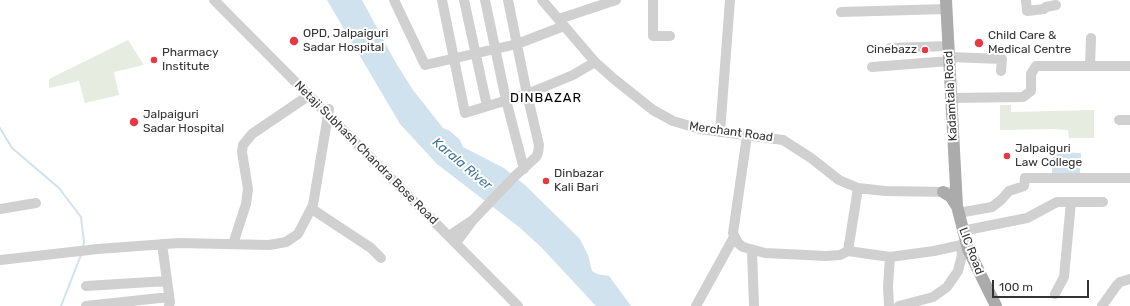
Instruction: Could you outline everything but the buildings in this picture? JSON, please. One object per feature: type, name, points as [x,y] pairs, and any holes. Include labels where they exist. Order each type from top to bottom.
[{"type":"main road","name":"Kadamtala Road","points":[[946,5],[955,192]]},
{"type":"main road","points":[[943,192],[951,197],[957,210]]},
{"type":"main road","name":"LIC Road","points":[[955,192],[963,239],[996,306]]},
{"type":"street","name":"Netaji Subhash Chandra Bose Road","points":[[214,0],[308,96],[328,112],[392,171],[518,306]]},
{"type":"street","name":"Netaji Subhash Chandra Bose Road","points":[[221,0],[328,112],[488,274],[524,306]]},
{"type":"street","points":[[442,0],[455,58],[464,113],[526,94],[574,75],[596,62]]},
{"type":"street","points":[[464,0],[487,106]]},
{"type":"street","points":[[485,0],[506,100],[524,168]]},
{"type":"street","points":[[455,237],[515,176],[536,158],[539,149],[526,94],[508,0]]},
{"type":"street","name":"Merchant Road","points":[[542,0],[596,62],[633,95],[663,116],[687,127],[783,140],[803,152],[839,180],[858,188],[885,191],[955,192]]},
{"type":"street","points":[[653,0],[653,36],[670,36]]},
{"type":"street","points":[[720,132],[730,0]]},
{"type":"street","points":[[1026,0],[1023,11],[1044,9],[1046,7],[1056,5]]},
{"type":"street","points":[[399,2],[425,65],[517,44],[561,22],[610,1]]},
{"type":"street","points":[[841,12],[946,5]]},
{"type":"street","points":[[1090,66],[1091,38]]},
{"type":"street","points":[[890,48],[1002,59],[1002,71]]},
{"type":"street","points":[[872,67],[949,55]]},
{"type":"street","points":[[951,98],[1023,97],[1031,91],[1031,74],[1036,66],[1130,66]]},
{"type":"street","points":[[233,244],[247,195],[243,145],[252,134],[308,96]]},
{"type":"street","points":[[0,260],[98,249],[162,244],[273,245],[286,242],[298,234],[312,209],[317,187],[328,112]]},
{"type":"street","points":[[1119,120],[1130,120]]},
{"type":"street","points":[[696,306],[734,237],[736,208],[747,136]]},
{"type":"street","points":[[957,210],[992,207],[1001,200],[1008,191],[1024,186],[1025,178],[1130,178]]},
{"type":"street","points":[[848,251],[858,188]]},
{"type":"street","points":[[734,237],[743,247],[752,251],[826,256],[840,255],[848,251],[890,257],[934,251],[963,239],[1027,218],[1052,204],[1072,202],[1103,202]]},
{"type":"street","points":[[1055,294],[1064,277],[1072,202]]},
{"type":"street","points":[[0,209],[36,203]]},
{"type":"street","points":[[312,209],[371,248],[381,258]]},
{"type":"street","points":[[899,306],[933,297],[947,287],[958,271],[962,255],[963,239]]},
{"type":"street","points":[[86,306],[169,301],[162,244]]},
{"type":"street","points":[[752,251],[754,306]]},
{"type":"street","points":[[889,306],[888,286],[890,257]]},
{"type":"street","points":[[1102,306],[1120,282],[1130,279]]},
{"type":"street","points":[[86,286],[167,281]]},
{"type":"shaded area","points":[[128,40],[144,65],[114,72],[119,95],[85,103],[79,81],[49,88],[49,79]]},
{"type":"shaded area","points":[[1000,105],[1011,105],[1011,112],[1094,110],[1094,138],[1069,138],[1068,130],[1000,130]]},
{"type":"water","name":"Karala River","points":[[327,0],[362,0],[396,63],[413,90],[443,128],[450,131],[460,140],[463,147],[504,168],[525,185],[580,239],[588,255],[592,271],[597,274],[609,276],[631,306],[596,306],[541,247],[519,227],[437,164],[400,124]]},
{"type":"water","points":[[1053,152],[1081,153],[1080,174],[1052,173]]},
{"type":"waterway","points":[[0,128],[12,148],[59,188],[81,217],[84,242],[83,247]]},
{"type":"waterway","points":[[61,306],[81,255]]},
{"type":"place","name":"OPD, Jalpaiguri Sadar Hospital","points":[[294,41]]},
{"type":"place","name":"Child Care & Medical Centre","points":[[979,43]]},
{"type":"place","name":"Cinebazz","points":[[925,50]]},
{"type":"place","name":"Pharmacy Institute","points":[[154,60]]},
{"type":"place","name":"Jalpaiguri Sadar Hospital","points":[[134,122]]},
{"type":"place","name":"Jalpaiguri Law College","points":[[1007,156]]},
{"type":"place","name":"Dinbazar Kali Bari","points":[[546,181]]},
{"type":"district","name":"DINBAZAR","points":[[546,98]]}]
